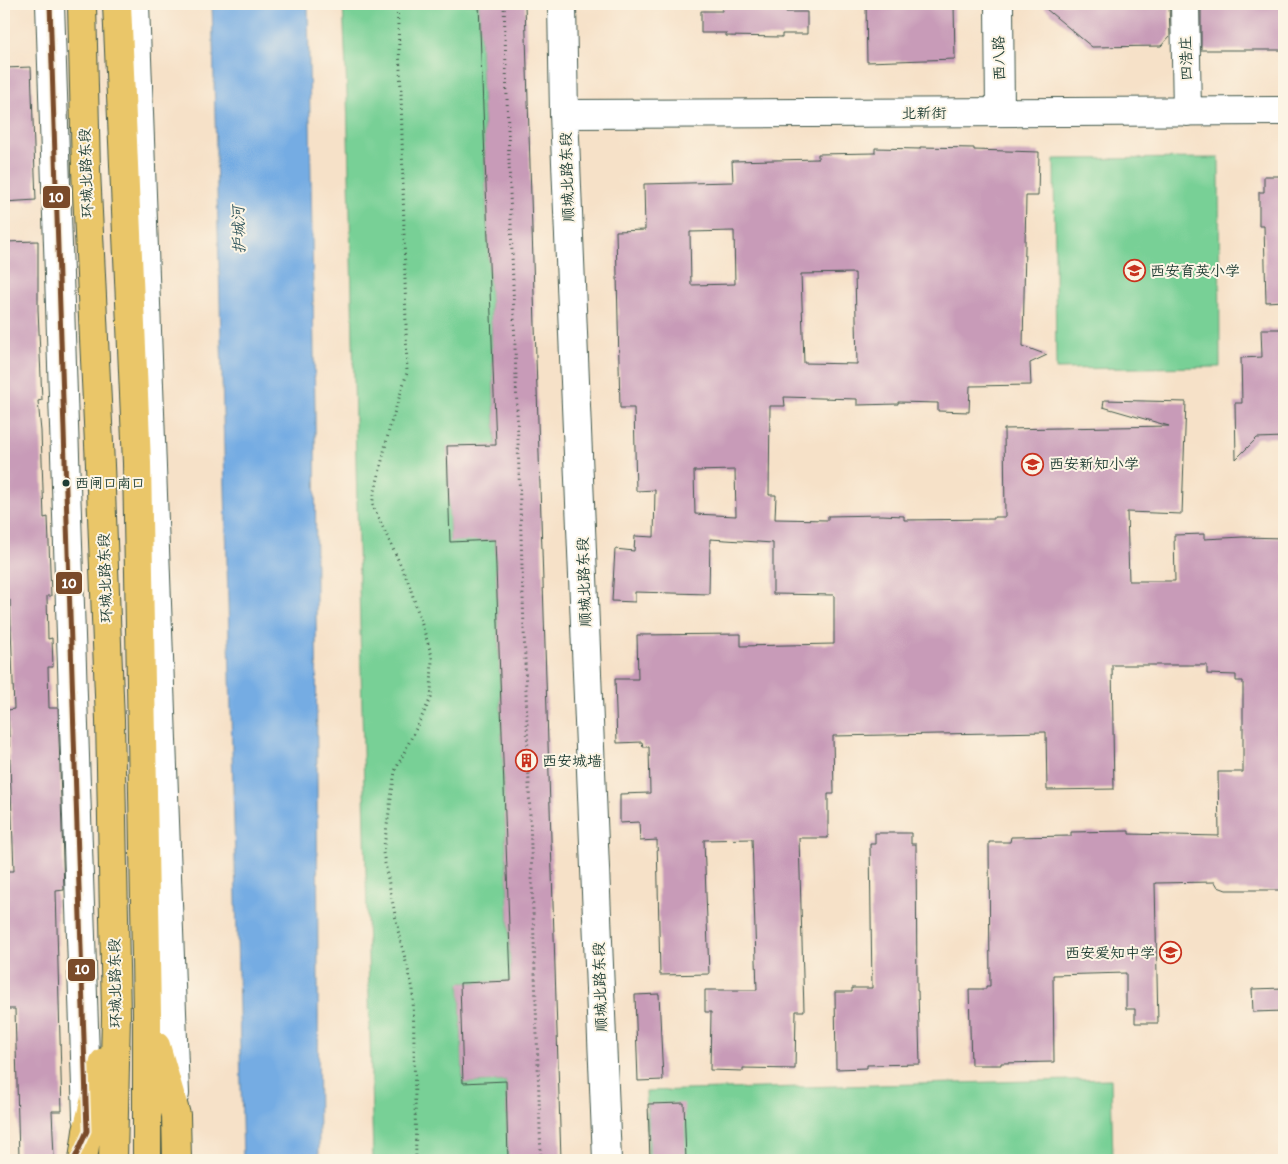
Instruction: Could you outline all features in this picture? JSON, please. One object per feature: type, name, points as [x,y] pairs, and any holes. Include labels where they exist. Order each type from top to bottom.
[{"type":"main road","name":"环城北路东段","points":[[82,4],[86,170],[110,720],[116,1015],[113,1156]]},
{"type":"main road","name":"环城北路东段","points":[[117,4],[137,463],[147,1013],[147,1156]]},
{"type":"main road","points":[[147,1013],[176,1115],[177,1160]]},
{"type":"main road","points":[[83,1160],[87,1131],[116,1015]]},
{"type":"street","points":[[50,4],[87,1131],[74,1160]]},
{"type":"street","points":[[135,4],[176,1115]]},
{"type":"street","name":"顺城北路东段","points":[[562,4],[564,114],[607,1160]]},
{"type":"street","name":"西八路","points":[[999,4],[1000,112]]},
{"type":"street","name":"四浩庄","points":[[1185,4],[1187,112]]},
{"type":"street","name":"北新街","points":[[564,114],[1284,111]]},
{"type":"path","points":[[397,4],[402,90],[407,373],[390,426],[372,504],[408,581],[432,656],[431,698],[395,771],[383,853],[399,935],[413,989],[416,1160]]},
{"type":"path","points":[[504,4],[541,1160]]},
{"type":"green space","points":[[343,4],[479,4],[496,445],[447,447],[450,541],[495,540],[511,981],[460,983],[463,1083],[506,1081],[508,1160],[373,1160],[347,93]]},
{"type":"green space","points":[[1219,158],[1220,367],[1056,369],[1054,159]]},
{"type":"green space","points":[[1111,1079],[1113,1160],[648,1160],[646,1091]]},
{"type":"water","name":"护城河","points":[[212,4],[308,4],[315,409],[319,1160],[243,1160]]},
{"type":"building","name":"西安城墙","points":[[479,4],[525,4],[561,1160],[508,1160],[506,1081],[463,1083],[460,983],[511,981],[495,540],[450,542],[447,446],[496,445]]},
{"type":"building","points":[[722,4],[786,4],[786,12],[807,12],[807,34],[782,34],[782,37],[726,36],[726,33],[701,33],[701,11],[722,11]]},
{"type":"building","points":[[866,4],[954,4],[955,59],[867,62]]},
{"type":"building","points":[[1040,4],[1169,4],[1170,36],[1161,46],[1092,47]]},
{"type":"building","points":[[1201,4],[1284,4],[1284,50],[1201,50]]},
{"type":"building","points":[[31,67],[36,200],[4,202],[4,68]]},
{"type":"building","points":[[920,147],[974,148],[974,150],[1039,152],[1038,196],[1026,196],[1023,346],[1047,355],[1030,363],[1031,385],[970,386],[969,412],[938,411],[938,403],[898,402],[898,404],[857,405],[857,399],[784,397],[785,406],[770,406],[769,495],[776,495],[775,519],[828,520],[828,516],[882,515],[904,516],[904,520],[994,519],[994,517],[1005,517],[1004,429],[1169,426],[1103,407],[1104,400],[1186,402],[1182,514],[1127,512],[1129,581],[1175,581],[1174,535],[1204,534],[1204,539],[1243,537],[1284,538],[1284,890],[1226,890],[1218,887],[1215,882],[1155,883],[1158,1023],[1135,1023],[1135,1009],[1126,1009],[1126,973],[1053,975],[1054,1062],[971,1065],[969,989],[986,989],[986,986],[990,986],[989,842],[1010,842],[1011,837],[1071,836],[1071,832],[1129,831],[1129,834],[1219,836],[1218,772],[1243,772],[1243,681],[1236,681],[1236,675],[1207,674],[1207,665],[1112,665],[1114,789],[1047,790],[1046,732],[833,736],[834,794],[828,794],[828,838],[799,838],[804,1011],[796,1011],[795,1069],[743,1068],[743,1071],[710,1070],[711,1012],[705,1012],[705,990],[757,990],[752,839],[704,840],[709,974],[660,975],[657,840],[640,841],[639,822],[620,823],[620,794],[650,793],[649,747],[643,747],[642,742],[617,743],[615,679],[638,679],[637,635],[741,634],[741,646],[834,644],[834,595],[773,594],[773,543],[710,539],[709,594],[635,592],[635,602],[612,601],[615,549],[634,551],[635,536],[654,537],[655,490],[636,491],[634,408],[620,408],[616,231],[645,230],[644,184],[733,182],[732,161],[818,159],[818,154],[875,153],[875,148],[920,149]],"holes":[[[734,231],[735,284],[691,285],[690,232]],[[855,273],[857,364],[804,363],[801,274]],[[735,470],[736,516],[695,514],[694,471]]]},
{"type":"building","points":[[1264,176],[1284,176],[1284,301],[1266,302],[1264,226],[1259,226],[1259,192],[1264,192]]},
{"type":"building","points":[[38,241],[38,309],[42,400],[38,401],[44,518],[48,517],[51,596],[47,596],[48,639],[52,638],[53,667],[48,667],[49,708],[58,708],[64,890],[56,891],[62,1111],[52,1111],[54,1157],[19,1158],[15,1009],[4,1009],[4,871],[14,871],[8,710],[14,709],[10,600],[4,601],[4,242]]},
{"type":"building","points":[[1261,329],[1284,329],[1284,437],[1257,438],[1236,459],[1235,403],[1242,403],[1241,358],[1262,357]]},
{"type":"building","points":[[875,833],[911,833],[911,844],[916,844],[917,991],[920,1064],[867,1065],[867,1068],[836,1069],[835,992],[852,992],[852,988],[872,988],[870,844],[875,844]]},
{"type":"building","points":[[1284,988],[1284,1011],[1253,1012],[1252,989]]},
{"type":"building","points":[[659,994],[663,1080],[638,1081],[635,995]]},
{"type":"building","points":[[684,1103],[686,1160],[650,1160],[648,1104]]},
{"type":"transit line","name":"10","points":[[50,4],[87,1131],[74,1160]]},
{"type":"place","name":"西安育英小学","points":[[1134,271]]},
{"type":"place","name":"西安新知小学","points":[[1033,464]]},
{"type":"place","name":"西闸口南口","points":[[66,483]]},
{"type":"place","name":"西安城墙","points":[[526,761]]},
{"type":"place","name":"西安爱知中学","points":[[1171,953]]}]
